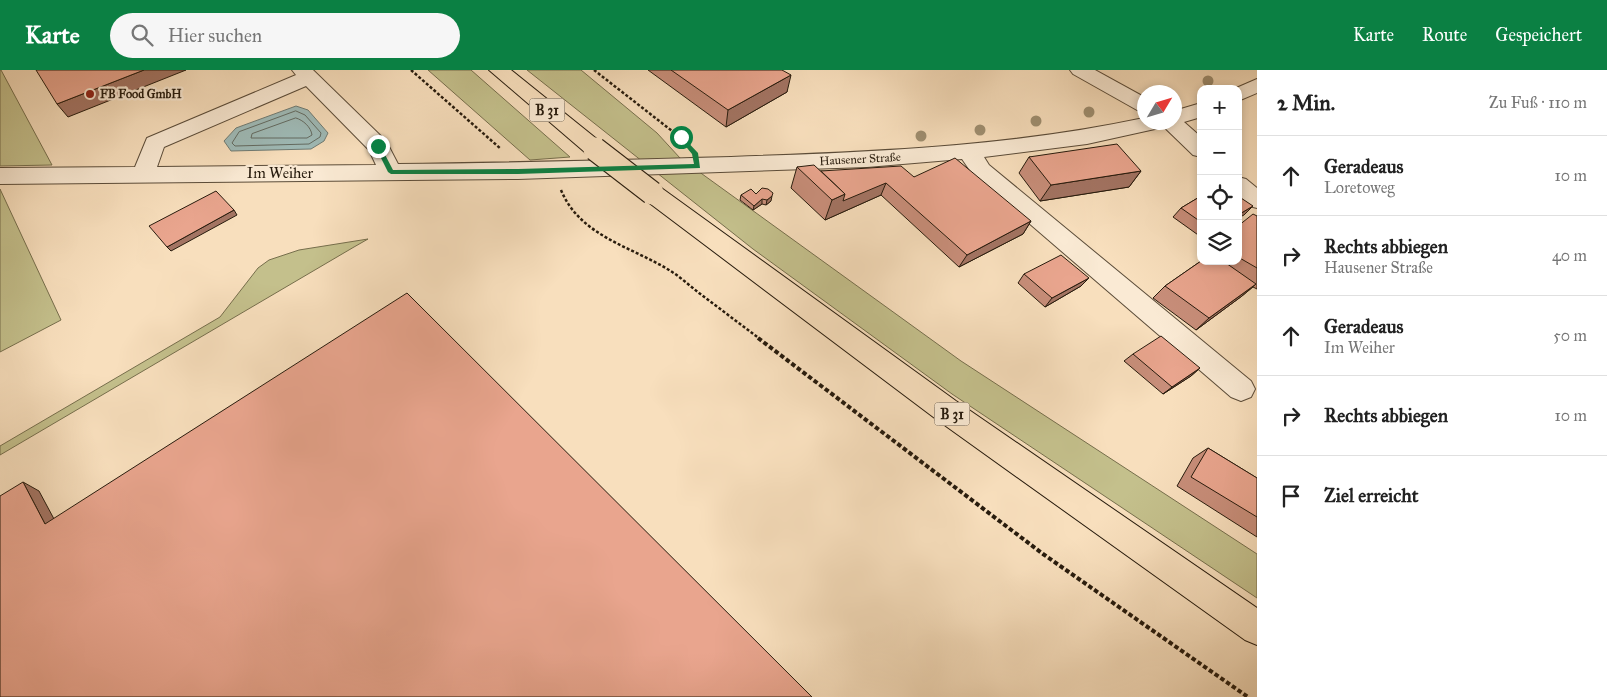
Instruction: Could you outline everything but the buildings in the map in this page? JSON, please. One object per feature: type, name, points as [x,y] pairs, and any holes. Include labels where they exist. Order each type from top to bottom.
[{"type":"highway","name":"B 31","points":[[499,70],[652,193],[946,410],[1257,628]]},
{"type":"street","points":[[1080,70],[1137,101]]},
{"type":"street","points":[[143,174],[155,143],[305,74],[378,146],[391,172]]},
{"type":"street","points":[[1242,93],[1257,85]]},
{"type":"street","points":[[1182,116],[1197,111]]},
{"type":"street","name":"Hausener Straße","points":[[560,170],[867,160],[968,151],[1087,137],[1137,126]]},
{"type":"street","points":[[1180,130],[1197,146]]},
{"type":"street","points":[[968,151],[981,170],[1241,389]]},
{"type":"street","name":"Im Weiher","points":[[0,176],[560,170]]},
{"type":"street","points":[[1242,188],[1257,200]]},
{"type":"path","points":[[411,70],[497,144]]},
{"type":"path","points":[[594,70],[681,137],[695,153],[698,166]]},
{"type":"path","points":[[560,170],[559,181],[562,197],[576,217],[616,244],[669,270],[1043,554],[1248,697]]},
{"type":"shaded area","points":[[1,70],[52,165],[0,166]]},
{"type":"shaded area","points":[[428,70],[471,70],[570,157],[530,160]]},
{"type":"shaded area","points":[[527,70],[581,70],[657,133],[680,158],[961,361],[1257,554],[1257,598],[952,394],[753,249]]},
{"type":"shaded area","points":[[0,189],[61,320],[0,352]]},
{"type":"shaded area","points":[[368,239],[0,455],[0,446],[220,317],[258,268],[269,260],[299,250]]},
{"type":"water","points":[[296,106],[308,110],[328,133],[324,141],[311,149],[231,151],[224,141],[236,128]]},
{"type":"place","name":"FB Food GmbH","points":[[90,94]]},
{"type":"route","points":[[378,146],[391,172],[698,166],[691,146],[681,137]]}]
